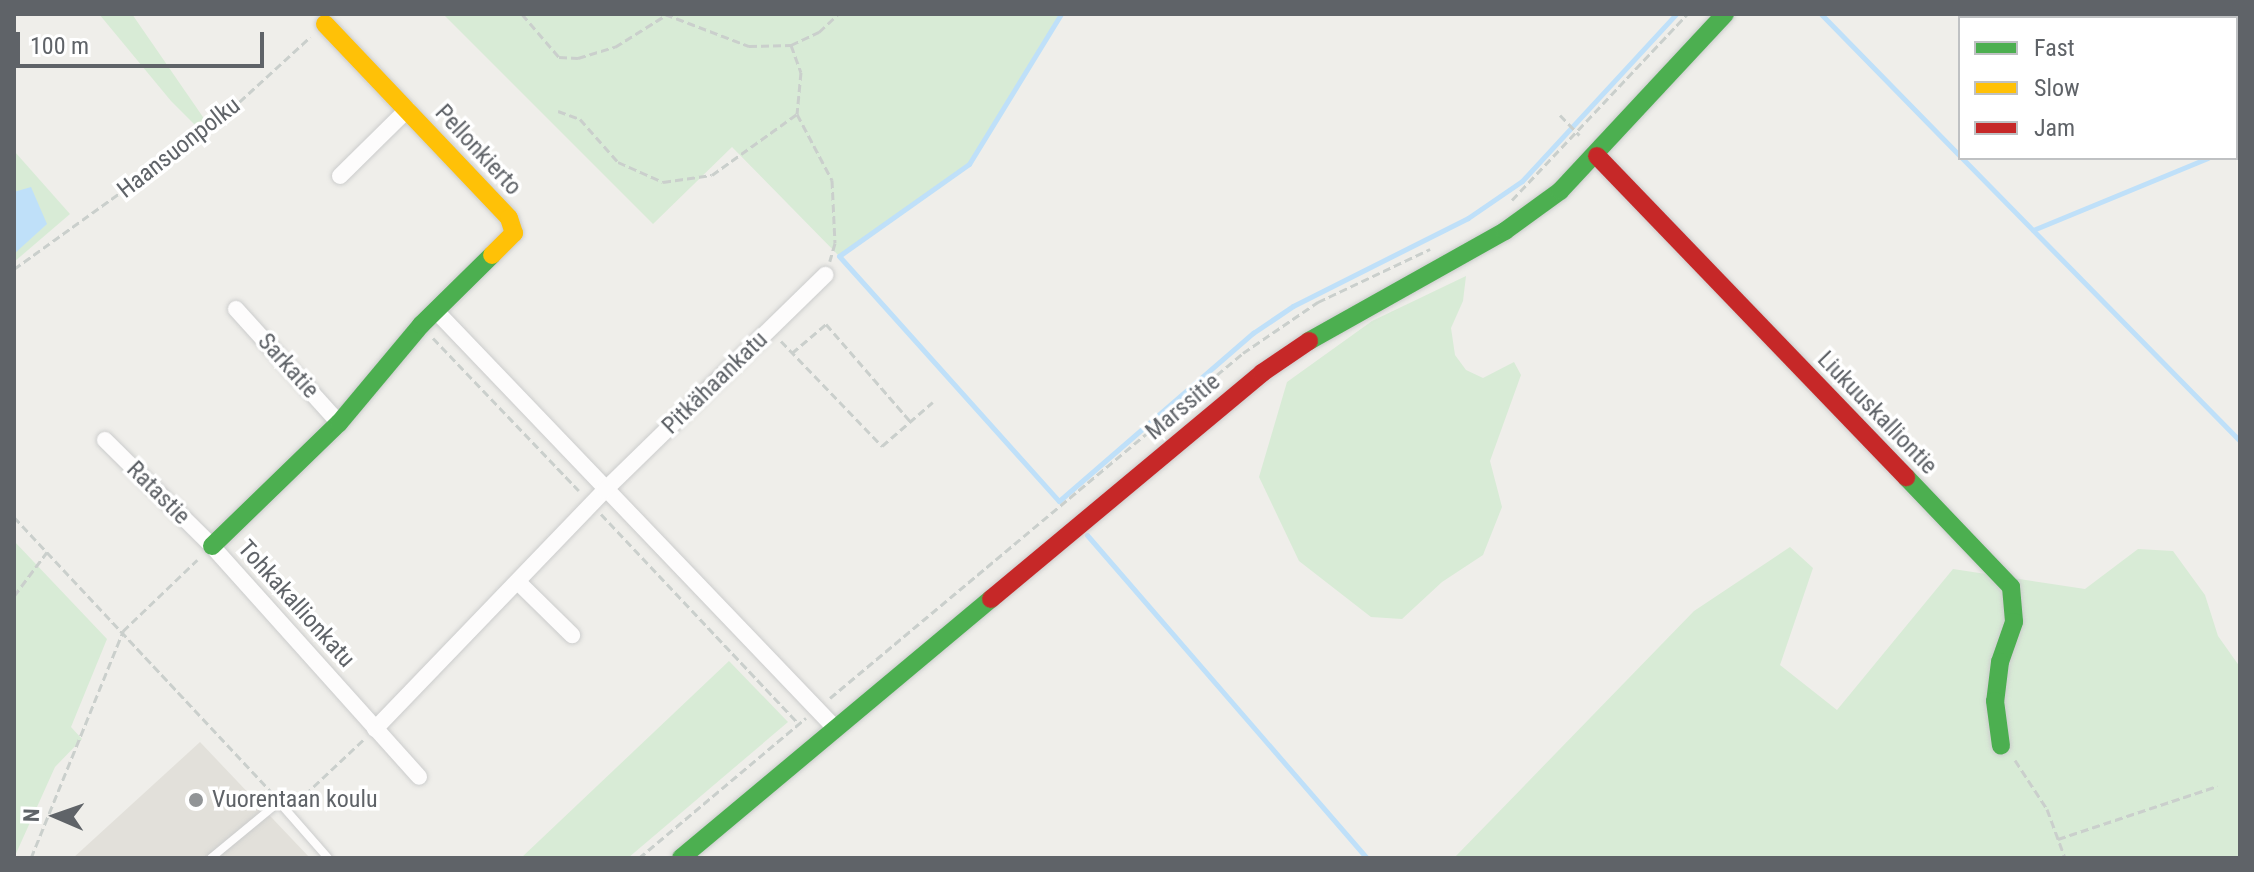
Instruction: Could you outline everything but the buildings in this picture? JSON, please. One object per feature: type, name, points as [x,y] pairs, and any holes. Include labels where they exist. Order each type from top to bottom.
[{"type":"street","name":"Marssitie","points":[[681,858],[1262,373],[1317,335],[1505,231],[1597,156],[1725,14]]},
{"type":"street","name":"Pellonkierto","points":[[329,19],[509,218],[514,233],[436,311]]},
{"type":"street","points":[[340,176],[408,109]]},
{"type":"street","name":"Liukuuskalliontie","points":[[1597,156],[2011,587],[2014,622],[2000,662],[1995,701],[2001,746]]},
{"type":"street","name":"Pitkähaankatu","points":[[605,490],[825,275]]},
{"type":"street","name":"Sarkatie","points":[[236,309],[339,423]]},
{"type":"street","points":[[436,311],[835,728]]},
{"type":"street","name":"Tohkakallionkatu","points":[[419,777],[212,546],[339,423],[436,311]]},
{"type":"street","name":"Ratastie","points":[[105,440],[212,546]]},
{"type":"street","points":[[375,729],[605,490]]},
{"type":"street","points":[[518,582],[572,635]]},
{"type":"lane","points":[[211,858],[279,802],[328,858]]},
{"type":"path","points":[[522,14],[559,57],[578,58],[615,47],[665,15],[701,23],[749,46],[791,45],[819,32],[838,14]]},
{"type":"path","name":"Haansuonpolku","points":[[14,269],[213,126],[329,19]]},
{"type":"path","points":[[791,45],[801,72],[797,114],[832,180],[835,243],[825,275]]},
{"type":"path","points":[[558,111],[580,119],[618,162],[663,182],[712,175],[797,114]]},
{"type":"path","points":[[1560,115],[1573,130]]},
{"type":"path","points":[[792,353],[826,324],[910,422]]},
{"type":"path","points":[[421,325],[799,724]]},
{"type":"path","points":[[770,330],[882,446],[933,402]]},
{"type":"path","points":[[14,517],[279,802]]},
{"type":"path","points":[[31,858],[123,631],[212,546]]},
{"type":"path","points":[[14,596],[47,552]]},
{"type":"path","points":[[288,811],[375,729]]},
{"type":"path","points":[[2001,746],[2026,774],[2065,858]]},
{"type":"path","points":[[2058,839],[2217,786]]},
{"type":"shaded area","name":"Vuorentaan koulu","points":[[200,742],[310,858],[73,858]]},
{"type":"green space","points":[[99,14],[132,14],[205,120],[197,127],[171,101]]},
{"type":"green space","points":[[443,14],[1061,14],[969,164],[839,256],[732,147],[653,224]]},
{"type":"green space","points":[[14,152],[70,214],[14,262]]},
{"type":"green space","points":[[1466,276],[1463,301],[1451,328],[1455,355],[1466,370],[1483,378],[1514,362],[1521,375],[1490,461],[1502,507],[1483,555],[1442,582],[1402,619],[1371,617],[1299,561],[1259,477],[1287,382],[1372,321]]},
{"type":"green space","points":[[14,541],[107,639],[71,727],[82,739],[55,767],[14,858]]},
{"type":"green space","points":[[1790,547],[1813,568],[1780,665],[1837,710],[1953,569],[2085,589],[2138,549],[2173,551],[2205,595],[2218,636],[2240,667],[2240,858],[1454,858],[1694,611]]},
{"type":"green space","points":[[729,661],[788,722],[628,858],[521,858]]},
{"type":"water","points":[[31,187],[47,224],[14,254],[14,192]]},
{"type":"waterway","points":[[1061,14],[969,164],[839,256],[1059,501],[1253,333],[1293,306],[1468,218],[1522,181],[1676,14]]},
{"type":"waterway","points":[[1821,14],[1958,154]]},
{"type":"waterway","points":[[1964,160],[2240,441]]},
{"type":"waterway","points":[[2033,230],[2203,160]]},
{"type":"waterway","points":[[1087,535],[1367,858]]},
{"type":"traffic: fast","points":[[1309,341],[1505,231],[1560,191],[1725,14]]},
{"type":"traffic: fast","points":[[212,546],[339,423],[421,325],[492,255]]},
{"type":"traffic: fast","points":[[1906,477],[2011,587],[2014,622],[2000,662],[1995,701],[2001,746]]},
{"type":"traffic: fast","points":[[681,858],[991,599]]},
{"type":"traffic: slow","points":[[325,24],[509,218],[514,233],[492,255]]},
{"type":"traffic: jam","points":[[1597,156],[1906,477]]},
{"type":"traffic: jam","points":[[991,599],[1262,373],[1309,341]]},
{"type":"place","name":"Vuorentaan koulu","points":[[196,800]]}]
